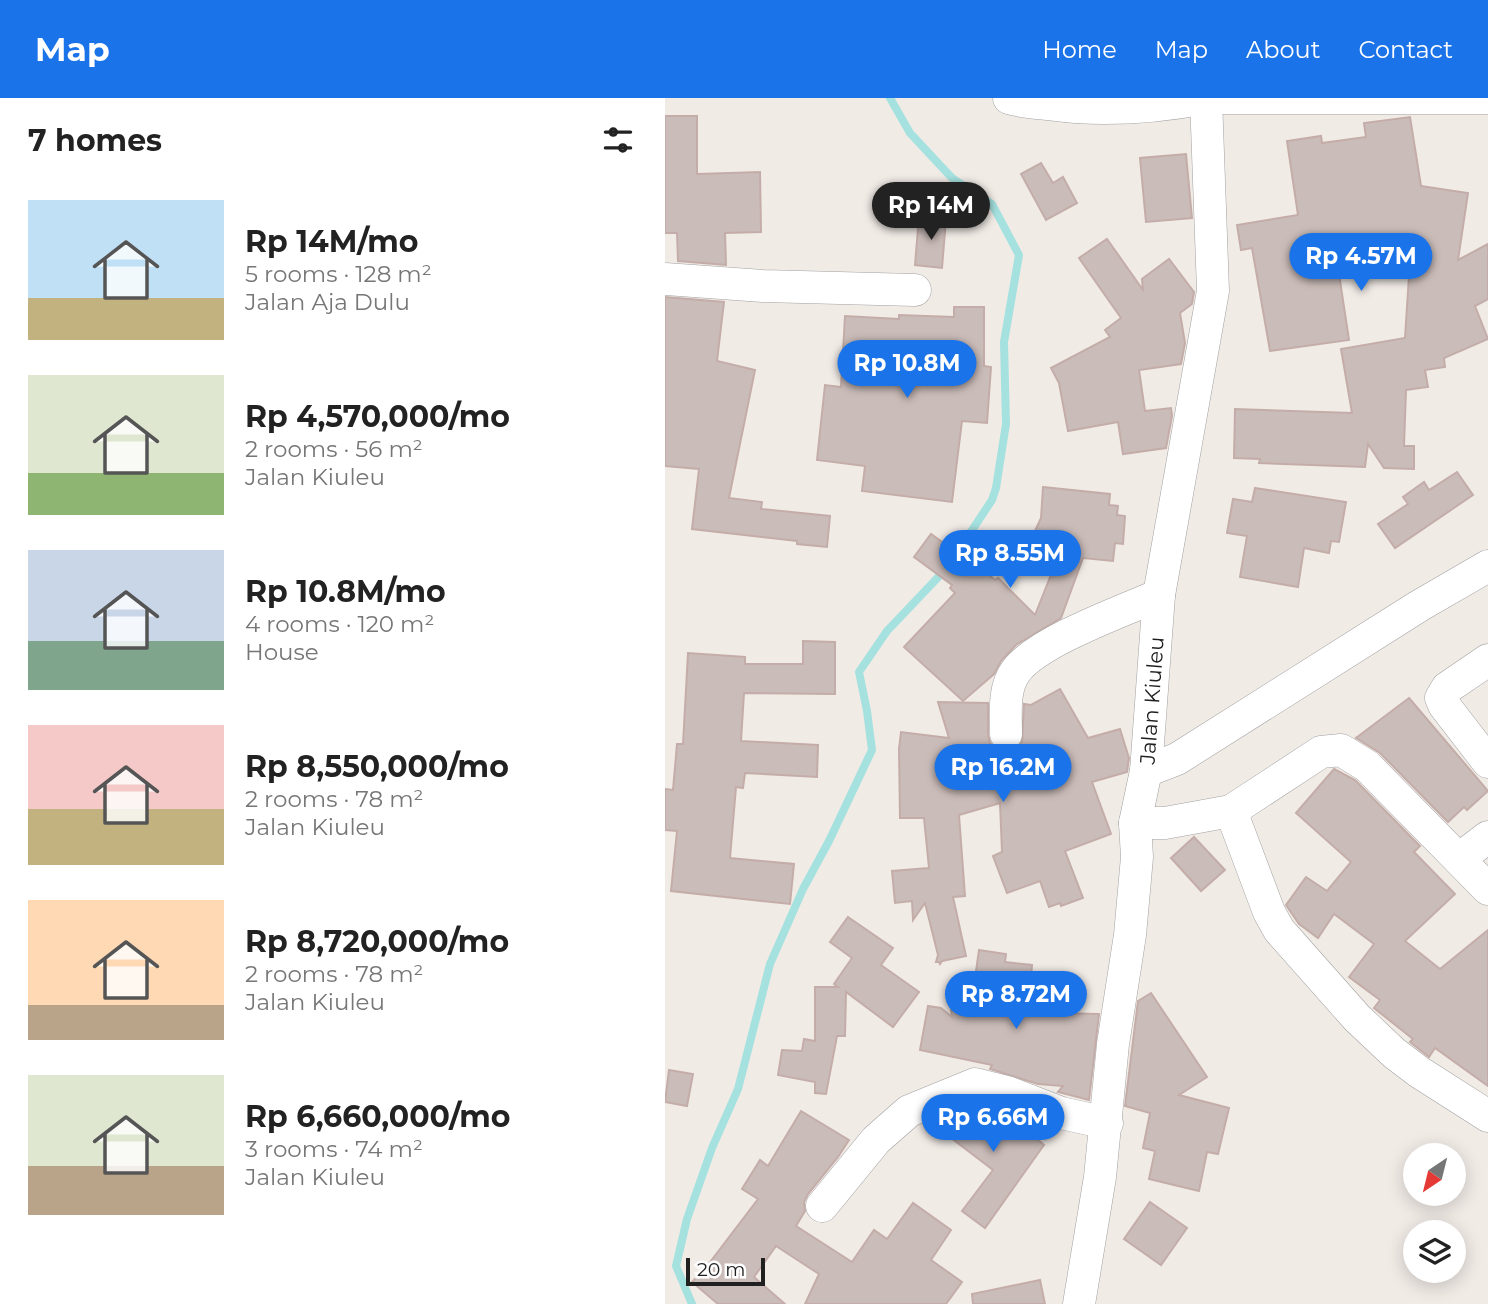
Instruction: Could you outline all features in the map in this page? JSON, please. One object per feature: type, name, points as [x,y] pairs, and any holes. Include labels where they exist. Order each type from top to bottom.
[{"type":"street","points":[[1009,98],[1074,108],[1117,110],[1168,101],[1206,98],[1488,98]]},
{"type":"street","name":"Jalan Kiuleu","points":[[1079,1304],[1100,1177],[1113,1044],[1130,935],[1137,857],[1135,823],[1146,771],[1159,595],[1213,291],[1206,98]]},
{"type":"street","points":[[665,279],[763,286],[915,290]]},
{"type":"street","points":[[1146,771],[1177,759],[1419,606],[1488,566]]},
{"type":"street","points":[[1006,734],[1005,699],[1014,672],[1036,650],[1159,595]]},
{"type":"street","points":[[1488,660],[1447,688],[1441,698],[1488,762]]},
{"type":"street","points":[[1135,823],[1165,823],[1231,811],[1321,752],[1341,750],[1367,766],[1488,889]]},
{"type":"street","points":[[1231,811],[1269,912],[1279,930],[1357,1018],[1394,1053],[1488,1116]]},
{"type":"street","points":[[1459,859],[1488,836]]},
{"type":"street","points":[[823,1206],[876,1140],[909,1111],[975,1084],[1007,1092],[1061,1113],[1107,1123]]},
{"type":"building","points":[[665,116],[697,116],[697,174],[760,172],[761,232],[725,233],[726,265],[678,261],[677,233],[665,233]]},
{"type":"building","points":[[1410,117],[1421,186],[1468,193],[1458,260],[1488,244],[1488,299],[1475,306],[1488,339],[1444,358],[1445,367],[1425,370],[1428,387],[1406,390],[1404,446],[1414,446],[1414,469],[1384,468],[1368,444],[1365,467],[1259,463],[1260,459],[1234,458],[1235,409],[1352,413],[1341,349],[1405,338],[1410,260],[1339,274],[1349,340],[1270,351],[1252,248],[1241,250],[1237,225],[1298,215],[1287,141],[1321,136],[1322,143],[1366,137],[1364,123]]},
{"type":"building","points":[[1186,154],[1192,218],[1146,222],[1140,158]]},
{"type":"building","points":[[1041,163],[1053,183],[1063,177],[1077,203],[1046,220],[1021,174]]},
{"type":"building","points":[[919,216],[946,219],[942,268],[915,265]]},
{"type":"building","points":[[1107,239],[1143,290],[1142,279],[1169,259],[1194,292],[1192,304],[1180,313],[1185,343],[1181,364],[1139,370],[1145,411],[1171,408],[1166,448],[1123,454],[1118,422],[1068,431],[1059,383],[1051,368],[1110,337],[1105,330],[1121,318],[1079,258]]},
{"type":"building","points":[[665,297],[724,302],[717,361],[755,370],[729,498],[762,502],[761,509],[830,516],[827,547],[692,529],[699,469],[665,466]]},
{"type":"building","points":[[954,307],[984,307],[984,366],[991,367],[987,423],[962,421],[952,502],[862,491],[865,466],[817,460],[825,385],[841,387],[845,316],[899,319],[899,315],[954,317]]},
{"type":"building","points":[[1457,472],[1473,495],[1395,548],[1378,524],[1408,504],[1403,497],[1424,482],[1429,490]]},
{"type":"building","points":[[1043,487],[1110,494],[1109,505],[1118,506],[1117,515],[1125,516],[1123,544],[1115,543],[1113,561],[1083,558],[1061,618],[1016,645],[1001,661],[994,674],[963,701],[904,647],[955,593],[950,588],[952,585],[914,557],[931,534],[971,563],[973,561],[995,580],[998,578],[1035,615],[1056,562],[1027,548],[1041,518]]},
{"type":"building","points":[[1255,488],[1346,502],[1339,542],[1331,541],[1329,553],[1304,548],[1298,587],[1240,577],[1247,536],[1227,533],[1233,499],[1252,502]]},
{"type":"building","points":[[803,641],[835,642],[835,694],[744,693],[741,741],[818,745],[817,777],[745,773],[743,788],[736,787],[730,858],[794,864],[790,904],[671,891],[677,831],[665,830],[665,789],[673,790],[677,744],[683,744],[688,653],[745,657],[745,664],[803,664]]},
{"type":"building","points":[[1060,689],[1088,738],[1120,729],[1129,758],[1127,772],[1092,782],[1111,834],[1065,851],[1083,898],[1061,906],[1060,903],[1049,907],[1040,881],[1007,893],[993,856],[1002,852],[1000,803],[959,815],[965,896],[953,897],[966,956],[942,961],[940,964],[936,962],[938,955],[925,903],[913,920],[912,901],[895,903],[892,871],[929,868],[924,818],[900,818],[901,732],[949,738],[938,702],[988,703],[990,743],[998,750],[1007,752],[1016,749],[1022,742],[1024,704],[1031,705]]},
{"type":"building","points":[[1409,698],[1488,791],[1467,810],[1464,807],[1448,822],[1380,753],[1356,738]]},
{"type":"building","points":[[1334,769],[1355,780],[1420,846],[1414,852],[1455,894],[1405,941],[1440,969],[1488,930],[1488,1086],[1435,1048],[1429,1057],[1410,1042],[1413,1039],[1374,1008],[1380,1000],[1349,977],[1374,944],[1334,914],[1318,938],[1299,924],[1286,905],[1306,877],[1327,891],[1351,862],[1296,813]]},
{"type":"building","points":[[1194,837],[1225,870],[1201,891],[1171,858]]},
{"type":"building","points":[[848,917],[893,948],[881,965],[919,992],[893,1027],[846,992],[845,1036],[837,1036],[826,1094],[815,1093],[815,1082],[778,1075],[782,1050],[802,1051],[804,1039],[815,1041],[815,987],[838,987],[834,984],[852,958],[830,942]]},
{"type":"building","points":[[979,950],[1006,954],[1005,962],[1032,965],[1029,1007],[1056,1008],[1055,1013],[1099,1014],[1089,1100],[1058,1092],[1063,1086],[1038,1084],[990,1069],[992,1065],[920,1050],[928,1006],[941,1008],[952,1017],[951,1010],[970,1014]]},
{"type":"building","points":[[1151,993],[1207,1077],[1179,1095],[1229,1108],[1218,1154],[1207,1152],[1199,1191],[1149,1179],[1155,1151],[1143,1148],[1150,1113],[1125,1106],[1138,1001]]},
{"type":"building","points":[[669,1070],[693,1074],[687,1106],[665,1102]]},
{"type":"building","points":[[976,1103],[1001,1109],[1044,1145],[985,1228],[962,1211],[993,1170],[942,1131],[957,1111]]},
{"type":"building","points":[[801,1111],[849,1140],[808,1194],[804,1202],[805,1211],[796,1226],[852,1262],[874,1230],[887,1239],[913,1203],[951,1230],[931,1260],[962,1282],[946,1304],[805,1304],[819,1274],[776,1246],[754,1277],[785,1304],[718,1304],[692,1282],[758,1199],[742,1189],[760,1160],[768,1166]]},
{"type":"building","points":[[1150,1202],[1187,1228],[1161,1265],[1124,1239]]},
{"type":"building","points":[[1040,1280],[1045,1304],[973,1304],[972,1294]]},
{"type":"waterway","points":[[890,98],[910,133],[952,178],[992,204],[1019,255],[1004,342],[1006,424],[996,488],[992,500],[953,559]]},
{"type":"waterway","points":[[692,1304],[676,1266],[687,1219],[712,1148],[738,1089],[770,964],[803,889],[872,750],[859,672],[887,631],[945,570]]}]
